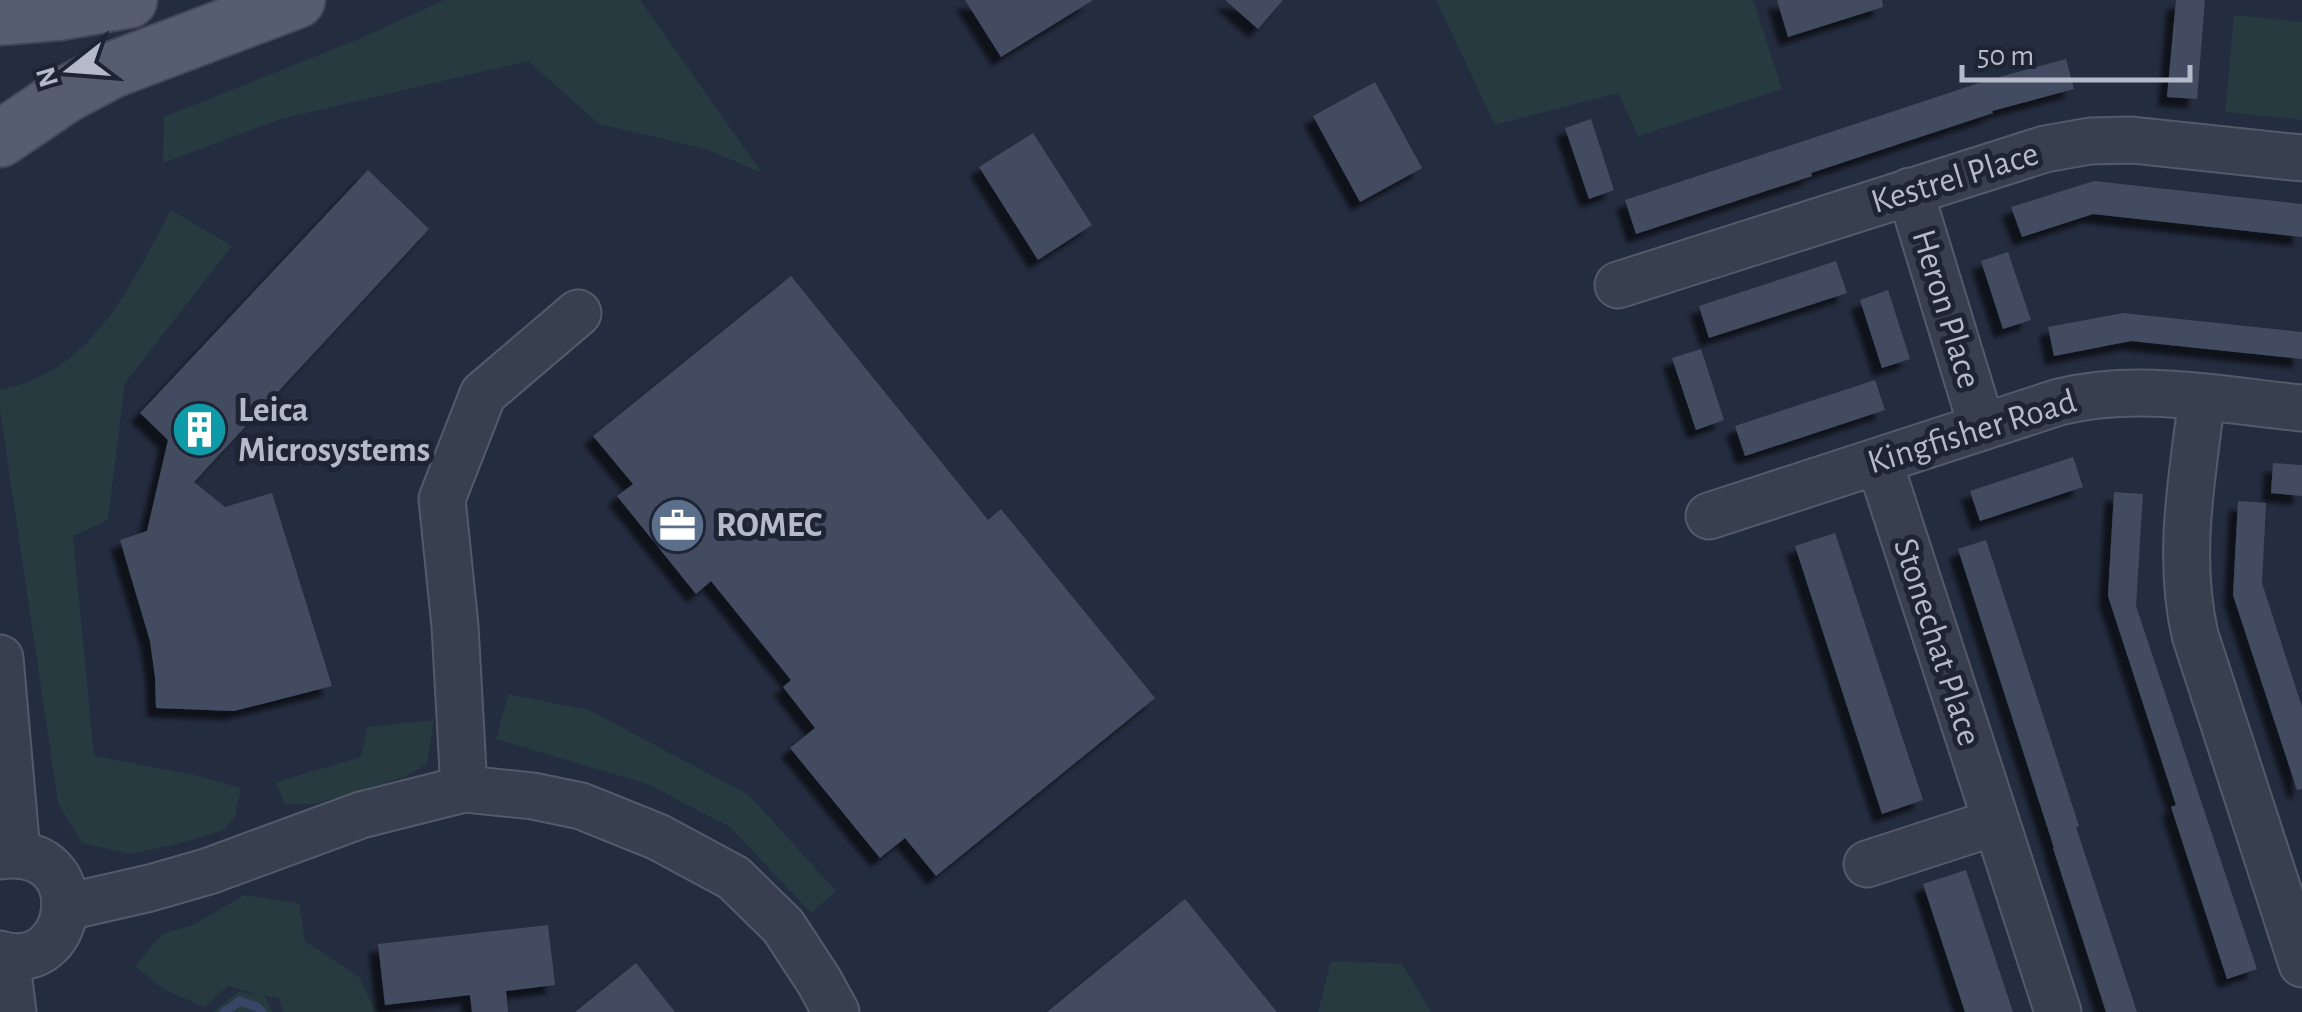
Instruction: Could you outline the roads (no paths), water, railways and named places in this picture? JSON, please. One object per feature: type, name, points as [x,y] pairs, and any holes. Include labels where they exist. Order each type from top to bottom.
[{"type":"main road","points":[[0,17],[61,12],[129,0]]},
{"type":"main road","points":[[0,139],[65,95],[112,70],[297,0]]},
{"type":"street","name":"Kestrel Place","points":[[1618,285],[2044,149],[2090,141],[2132,140],[2302,158]]},
{"type":"street","name":"Heron Place","points":[[1910,191],[1982,426]]},
{"type":"street","points":[[464,789],[455,626],[442,498],[484,394],[578,314]]},
{"type":"street","name":"Kingfisher Road","points":[[1709,516],[2085,396],[2138,392],[2302,408]]},
{"type":"street","points":[[2202,398],[2185,560],[2190,614],[2302,964]]},
{"type":"street","name":"Stonechat Place","points":[[1878,461],[2058,1012]]},
{"type":"street","points":[[0,658],[9,855],[32,856],[48,865],[61,882],[67,907],[61,929],[48,945],[18,957],[3,955],[14,1012]]},
{"type":"street","points":[[67,907],[194,876],[362,816],[464,789],[534,796],[581,806],[658,837],[734,878],[783,926],[836,1012]]},
{"type":"street","points":[[1867,864],[1996,822]]},
{"type":"waterway","points":[[224,1012],[240,1001],[262,1012]]},
{"type":"place","name":"Leica Microsystems","points":[[199,430]]},
{"type":"place","name":"ROMEC","points":[[677,525]]}]
